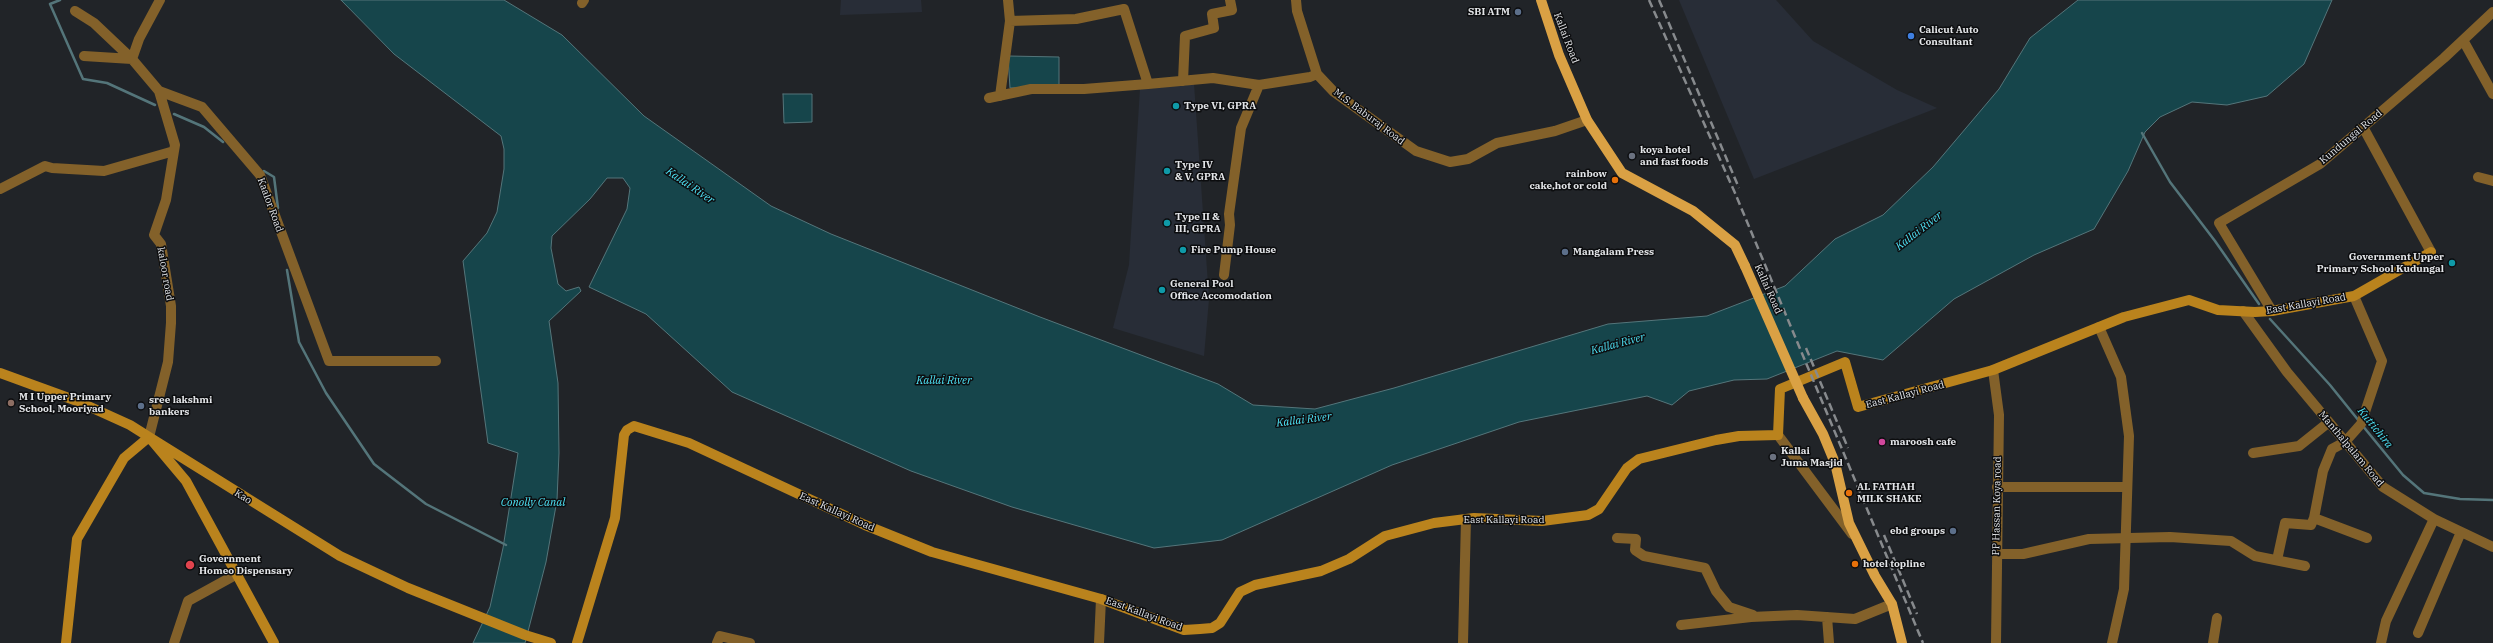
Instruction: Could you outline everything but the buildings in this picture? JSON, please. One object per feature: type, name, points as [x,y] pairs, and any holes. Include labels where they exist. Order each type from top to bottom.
[{"type":"main road","name":"Kallai Road","points":[[1541,0],[1559,55],[1587,120],[1622,173],[1693,211],[1734,245],[1746,266],[1803,398],[1823,434],[1835,464],[1849,523],[1875,576],[1892,604],[1902,643]]},
{"type":"street","points":[[84,56],[132,59],[139,39],[160,0]]},
{"type":"street","points":[[1000,96],[1010,21],[1008,0]]},
{"type":"street","points":[[1183,81],[1185,36],[1214,28],[1212,14],[1232,10],[1230,0]]},
{"type":"street","points":[[989,98],[1031,89],[1084,89],[1213,78],[1259,85],[1310,77],[1317,74],[1297,11],[1296,0]]},
{"type":"street","points":[[1010,21],[1076,19],[1124,5],[1148,84]]},
{"type":"street","name":"Kaalor Road","points":[[75,11],[94,23],[132,59],[159,91],[202,107],[260,175],[329,361],[436,361]]},
{"type":"street","name":"Kundungal Road","points":[[2272,311],[2218,223],[2320,164],[2463,40],[2493,12]]},
{"type":"street","points":[[2463,40],[2493,94]]},
{"type":"street","name":"M.S. Baburaj Road","points":[[1317,74],[1340,96],[1416,151],[1450,162],[1468,160],[1497,143],[1555,131],[1587,120]]},
{"type":"street","points":[[1224,274],[1230,225],[1229,214],[1241,128],[1259,85]]},
{"type":"street","name":"kaloor road","points":[[149,437],[168,362],[170,344],[171,306],[161,244],[154,235],[166,200],[175,145],[159,91]]},
{"type":"street","name":"East Kallayi Road","points":[[577,643],[615,518],[624,435],[627,430],[634,426],[688,443],[865,525],[932,552],[1101,599],[1184,630],[1212,628],[1220,623],[1240,592],[1255,585],[1321,571],[1349,559],[1385,536],[1434,522],[1466,519],[1542,520],[1588,515],[1599,509],[1627,468],[1639,459],[1716,440],[1739,436],[1778,435],[1780,390],[1845,362],[1858,407],[1993,370],[2124,317],[2189,300],[2218,310],[2242,312],[2272,311],[2354,296],[2431,252],[2363,126]]},
{"type":"street","points":[[0,189],[45,166],[52,168],[104,171],[174,151]]},
{"type":"street","points":[[2478,177],[2493,181]]},
{"type":"street","points":[[2277,560],[2285,523],[2311,525],[2314,518],[2324,471],[2332,449],[2345,442],[2361,424],[2382,360],[2354,296]]},
{"type":"street","name":"Manthalpalam Road","points":[[2242,312],[2287,372],[2383,487],[2434,519],[2493,547]]},
{"type":"street","points":[[2099,327],[2121,377],[2129,436],[2126,487],[2124,589],[2112,643]]},
{"type":"street","name":"PP Hassan Koya road","points":[[1993,370],[1999,415],[1996,643]]},
{"type":"street","name":"Kao","points":[[1,374],[77,401],[130,425],[340,556],[408,588],[525,636],[551,643]]},
{"type":"street","points":[[2253,454],[2299,446],[2329,422]]},
{"type":"street","points":[[1778,435],[1858,541]]},
{"type":"street","points":[[66,643],[77,539],[124,458],[149,437],[186,481],[274,643]]},
{"type":"street","points":[[1997,487],[2126,487]]},
{"type":"street","points":[[2314,518],[2367,538]]},
{"type":"street","points":[[1463,643],[1466,519]]},
{"type":"street","points":[[2381,643],[2386,621],[2434,519]]},
{"type":"street","points":[[2418,633],[2461,532]]},
{"type":"street","points":[[1996,554],[2023,554],[2089,540],[2170,537],[2231,541],[2255,556],[2305,566]]},
{"type":"street","points":[[1616,538],[1636,539],[1635,550],[1644,556],[1705,568],[1716,590],[1729,607],[1756,616]]},
{"type":"street","points":[[174,643],[188,601],[237,574]]},
{"type":"street","points":[[1099,643],[1101,599]]},
{"type":"street","points":[[1681,625],[1756,616],[1797,615],[1855,619],[1892,604]]},
{"type":"street","points":[[1827,617],[1829,643]]},
{"type":"street","points":[[2213,643],[2217,618]]},
{"type":"street","points":[[717,643],[720,636],[750,643]]},
{"type":"shaded area","points":[[841,0],[921,0],[922,12],[840,15]]},
{"type":"shaded area","points":[[1679,0],[1776,0],[1813,41],[1897,90],[1937,108],[1754,179]]},
{"type":"shaded area","points":[[1194,84],[1209,299],[1204,356],[1113,328],[1129,265],[1140,89]]},
{"type":"water","name":"Kallai River","points":[[341,0],[504,0],[562,35],[644,116],[771,206],[831,234],[1040,317],[1218,384],[1253,405],[1315,409],[1394,388],[1608,324],[1707,316],[1785,286],[1835,239],[1883,215],[1933,167],[1999,89],[2030,38],[2078,0],[2332,0],[2304,64],[2267,96],[2227,105],[2192,102],[2160,117],[2145,132],[2128,171],[2094,229],[2034,255],[1954,299],[1883,360],[1837,351],[1767,379],[1734,380],[1689,391],[1672,405],[1647,396],[1519,422],[1392,465],[1222,540],[1154,548],[1012,507],[911,471],[732,392],[646,314],[589,287],[627,209],[630,188],[623,178],[607,178],[590,199],[552,236],[551,248],[558,284],[566,291],[579,287],[581,291],[549,321],[558,383],[559,453],[557,500],[546,562],[525,643],[473,643],[490,607],[503,548],[518,453],[488,443],[463,261],[487,233],[497,212],[504,169],[504,149],[501,136],[394,54]]},
{"type":"water","points":[[1008,56],[1059,57],[1059,86],[1010,88]]},
{"type":"water","points":[[783,94],[812,94],[812,122],[784,123]]},
{"type":"waterway","points":[[60,0],[50,4],[83,79],[107,83],[155,105]]},
{"type":"waterway","points":[[174,114],[204,127],[223,142]]},
{"type":"waterway","points":[[2142,133],[2170,182],[2215,241],[2259,304]]},
{"type":"waterway","points":[[264,171],[274,177],[278,208]]},
{"type":"waterway","points":[[287,270],[299,342],[326,393],[374,464],[426,504],[506,545]]},
{"type":"waterway","name":"Kuttichira","points":[[2270,319],[2330,385],[2359,421]]},
{"type":"waterway","name":"Kuttichira","points":[[2362,425],[2403,475],[2424,493],[2460,499],[2493,500]]},
{"type":"railway","points":[[1649,0],[1735,193],[1923,643]]},
{"type":"railway","points":[[1659,0],[1739,188]]},
{"type":"railway","points":[[1806,348],[1848,448]]},
{"type":"railway","points":[[1884,535],[1917,614]]},
{"type":"place","name":"SBI ATM","points":[[1518,12]]},
{"type":"place","name":"Calicut Auto Consultant","points":[[1911,36]]},
{"type":"place","name":"Type VI, GPRA","points":[[1176,106]]},
{"type":"place","name":"koya hotel and fast foods","points":[[1632,156]]},
{"type":"place","name":"Type IV & V, GPRA","points":[[1167,171]]},
{"type":"place","name":"rainbow cake,hot or cold","points":[[1615,180]]},
{"type":"place","name":"Type II & III, GPRA","points":[[1167,223]]},
{"type":"place","name":"Fire Pump House","points":[[1183,250]]},
{"type":"place","name":"Mangalam Press","points":[[1565,252]]},
{"type":"place","name":"Government Upper Primary School Kudungal","points":[[2452,263]]},
{"type":"place","name":"General Pool Office Accomodation","points":[[1162,290]]},
{"type":"place","name":"M I Upper Primary School, Mooriyad","points":[[11,403]]},
{"type":"place","name":"sree lakshmi bankers","points":[[141,406]]},
{"type":"place","name":"maroosh cafe","points":[[1882,442]]},
{"type":"place","name":"Kallai Juma Masjid","points":[[1773,457]]},
{"type":"place","name":"AL FATHAH MILK SHAKE","points":[[1849,493]]},
{"type":"place","name":"ebd groups","points":[[1953,531]]},
{"type":"place","name":"hotel topline","points":[[1855,564]]},
{"type":"place","name":"Government Homeo Dispensary","points":[[190,565]]},
{"type":"water label","name":"Conolly Canal","points":[[533,503]]}]
